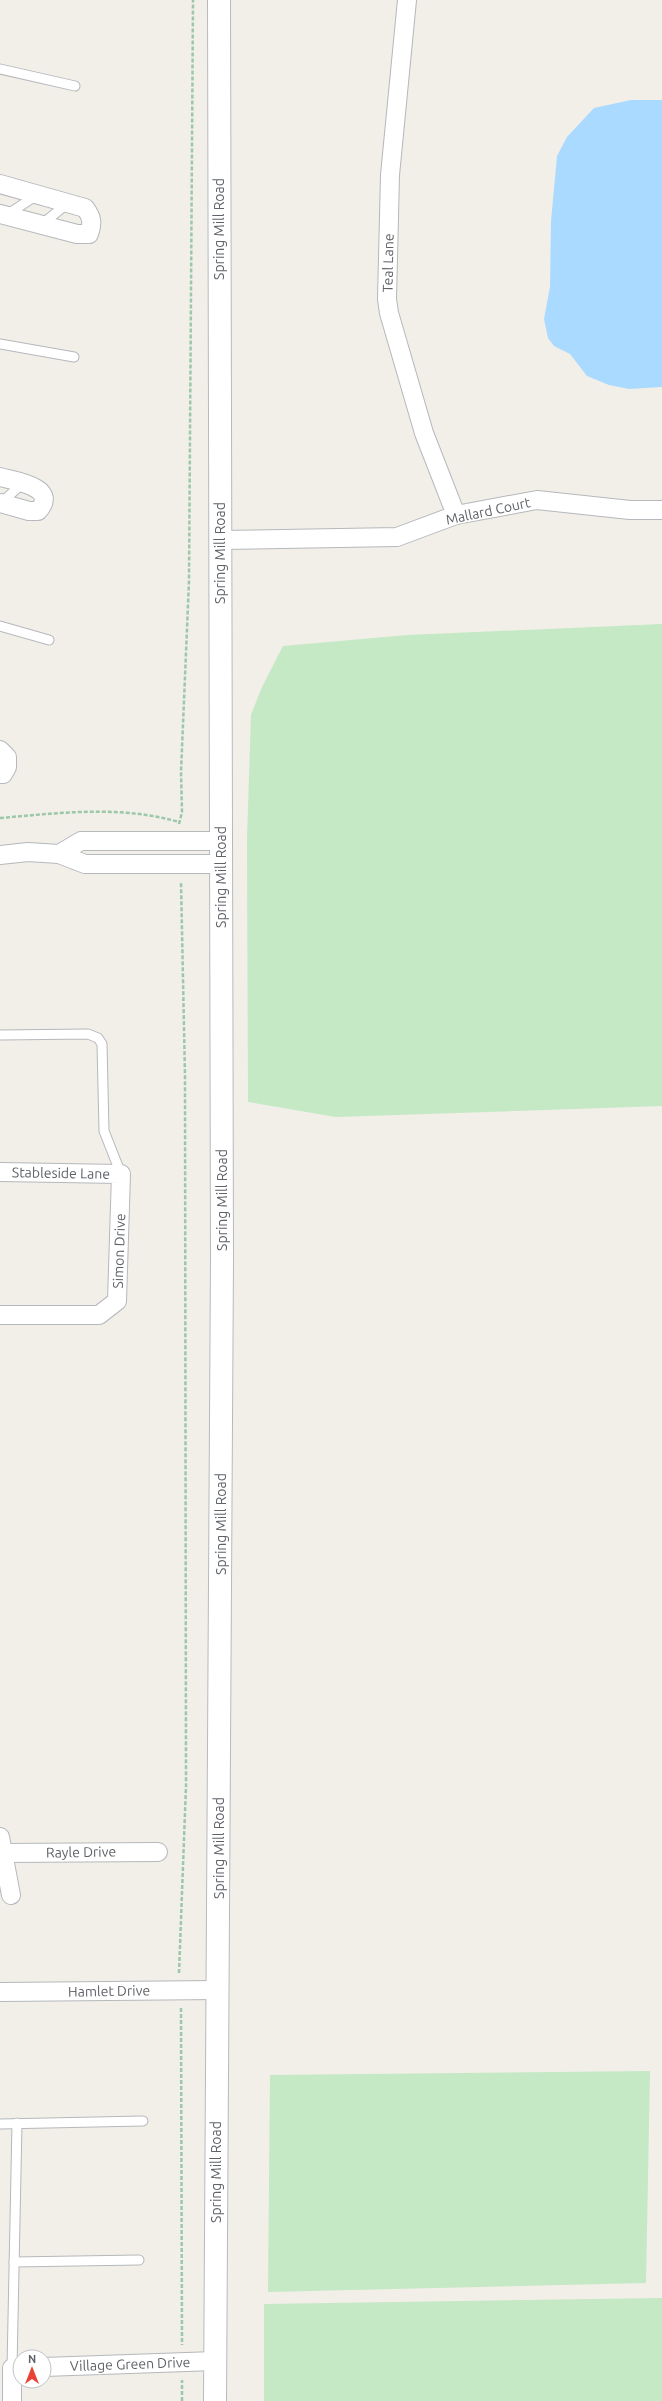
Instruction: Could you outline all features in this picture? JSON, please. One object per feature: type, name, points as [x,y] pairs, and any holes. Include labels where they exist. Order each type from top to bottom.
[{"type":"street","name":"Spring Mill Road","points":[[215,2401],[222,1258],[219,0]]},
{"type":"street","name":"Teal Lane","points":[[407,0],[390,175],[387,299],[389,313],[424,432],[456,515]]},
{"type":"street","points":[[0,184],[85,208],[90,215],[93,224],[88,234],[77,234],[3,215]]},
{"type":"street","points":[[0,477],[38,487],[42,492],[42,507],[38,511],[29,511],[0,503]]},
{"type":"street","name":"Mallard Court","points":[[220,540],[397,537],[456,515],[537,500],[630,510],[662,510]]},
{"type":"street","points":[[0,750],[7,757],[7,767],[3,774],[0,774]]},
{"type":"street","points":[[59,854],[81,841],[221,841]]},
{"type":"street","points":[[0,855],[28,852],[59,854],[85,864],[220,864]]},
{"type":"street","name":"Stableside Lane","points":[[0,1172],[121,1174]]},
{"type":"street","name":"Simon Drive","points":[[0,1315],[99,1315],[117,1301],[121,1174]]},
{"type":"street","points":[[2,1845],[11,1895]]},
{"type":"street","name":"Rayle Drive","points":[[2,1845],[158,1852]]},
{"type":"street","name":"Hamlet Drive","points":[[0,1992],[218,1990]]},
{"type":"street","name":"Village Green Drive","points":[[52,2367],[182,2361],[215,2362]]},
{"type":"street","points":[[11,2368],[12,2401]]},
{"type":"lane","points":[[0,69],[75,86]]},
{"type":"lane","points":[[3,215],[38,195]]},
{"type":"lane","points":[[41,225],[68,203]]},
{"type":"lane","points":[[0,344],[74,357]]},
{"type":"lane","points":[[0,503],[23,484]]},
{"type":"lane","points":[[0,626],[49,640]]},
{"type":"lane","points":[[0,1035],[88,1034],[98,1038],[102,1044],[104,1131],[121,1174]]},
{"type":"lane","points":[[0,2124],[144,2121]]},
{"type":"lane","points":[[11,2368],[17,2123]]},
{"type":"lane","points":[[14,2262],[139,2260]]},
{"type":"path","points":[[176,840],[182,812],[181,772],[189,581],[193,0]]},
{"type":"path","points":[[0,818],[84,810],[153,814],[180,822]]},
{"type":"path","points":[[176,863],[182,884],[185,1076],[186,1786],[180,1990],[182,2021],[182,2401]]},
{"type":"green space","points":[[662,624],[662,1106],[336,1117],[248,1102],[247,839],[251,715],[262,687],[283,646],[408,635]]},
{"type":"green space","points":[[650,2071],[646,2283],[268,2292],[270,2075]]},
{"type":"green space","points":[[662,2298],[662,2401],[264,2401],[264,2304]]},
{"type":"water","points":[[631,100],[662,100],[662,387],[629,389],[609,385],[587,376],[570,354],[554,346],[548,338],[544,319],[550,287],[551,221],[557,156],[567,137],[594,108]]}]
